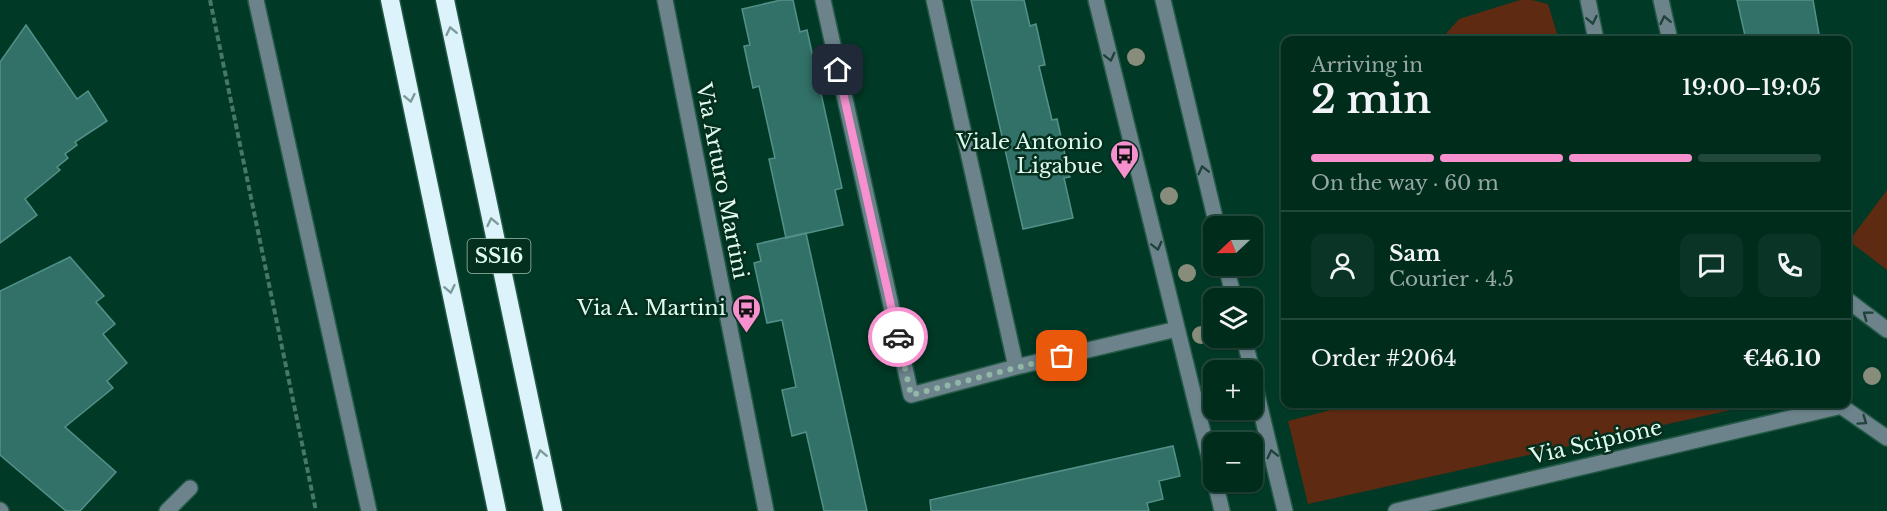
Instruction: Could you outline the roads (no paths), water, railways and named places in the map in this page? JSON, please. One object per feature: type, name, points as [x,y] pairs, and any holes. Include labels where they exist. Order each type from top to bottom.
[{"type":"highway","name":"SS16","points":[[390,0],[497,511]]},
{"type":"highway","name":"SS16","points":[[445,0],[553,511]]},
{"type":"street","points":[[256,0],[369,511]]},
{"type":"street","name":"Via Arturo Martini","points":[[665,0],[766,511]]},
{"type":"street","points":[[823,0],[911,395],[1016,367],[1177,329]]},
{"type":"street","points":[[934,0],[1016,367]]},
{"type":"street","points":[[1096,0],[1203,433]]},
{"type":"street","points":[[1163,0],[1215,216]]},
{"type":"street","points":[[1588,0],[1595,36]]},
{"type":"street","points":[[1661,0],[1669,36]]},
{"type":"street","points":[[1851,303],[1887,330]]},
{"type":"street","name":"Via Scipione","points":[[1396,511],[1827,408]]},
{"type":"street","points":[[1844,408],[1887,438]]},
{"type":"street","points":[[1263,417],[1286,511]]},
{"type":"street","points":[[167,511],[190,489]]},
{"type":"street","points":[[1217,492],[1222,511]]},
{"type":"place","name":"Viale Antonio Ligabue","points":[[1124,180]]},
{"type":"place","name":"Via A. Martini","points":[[747,334]]}]
